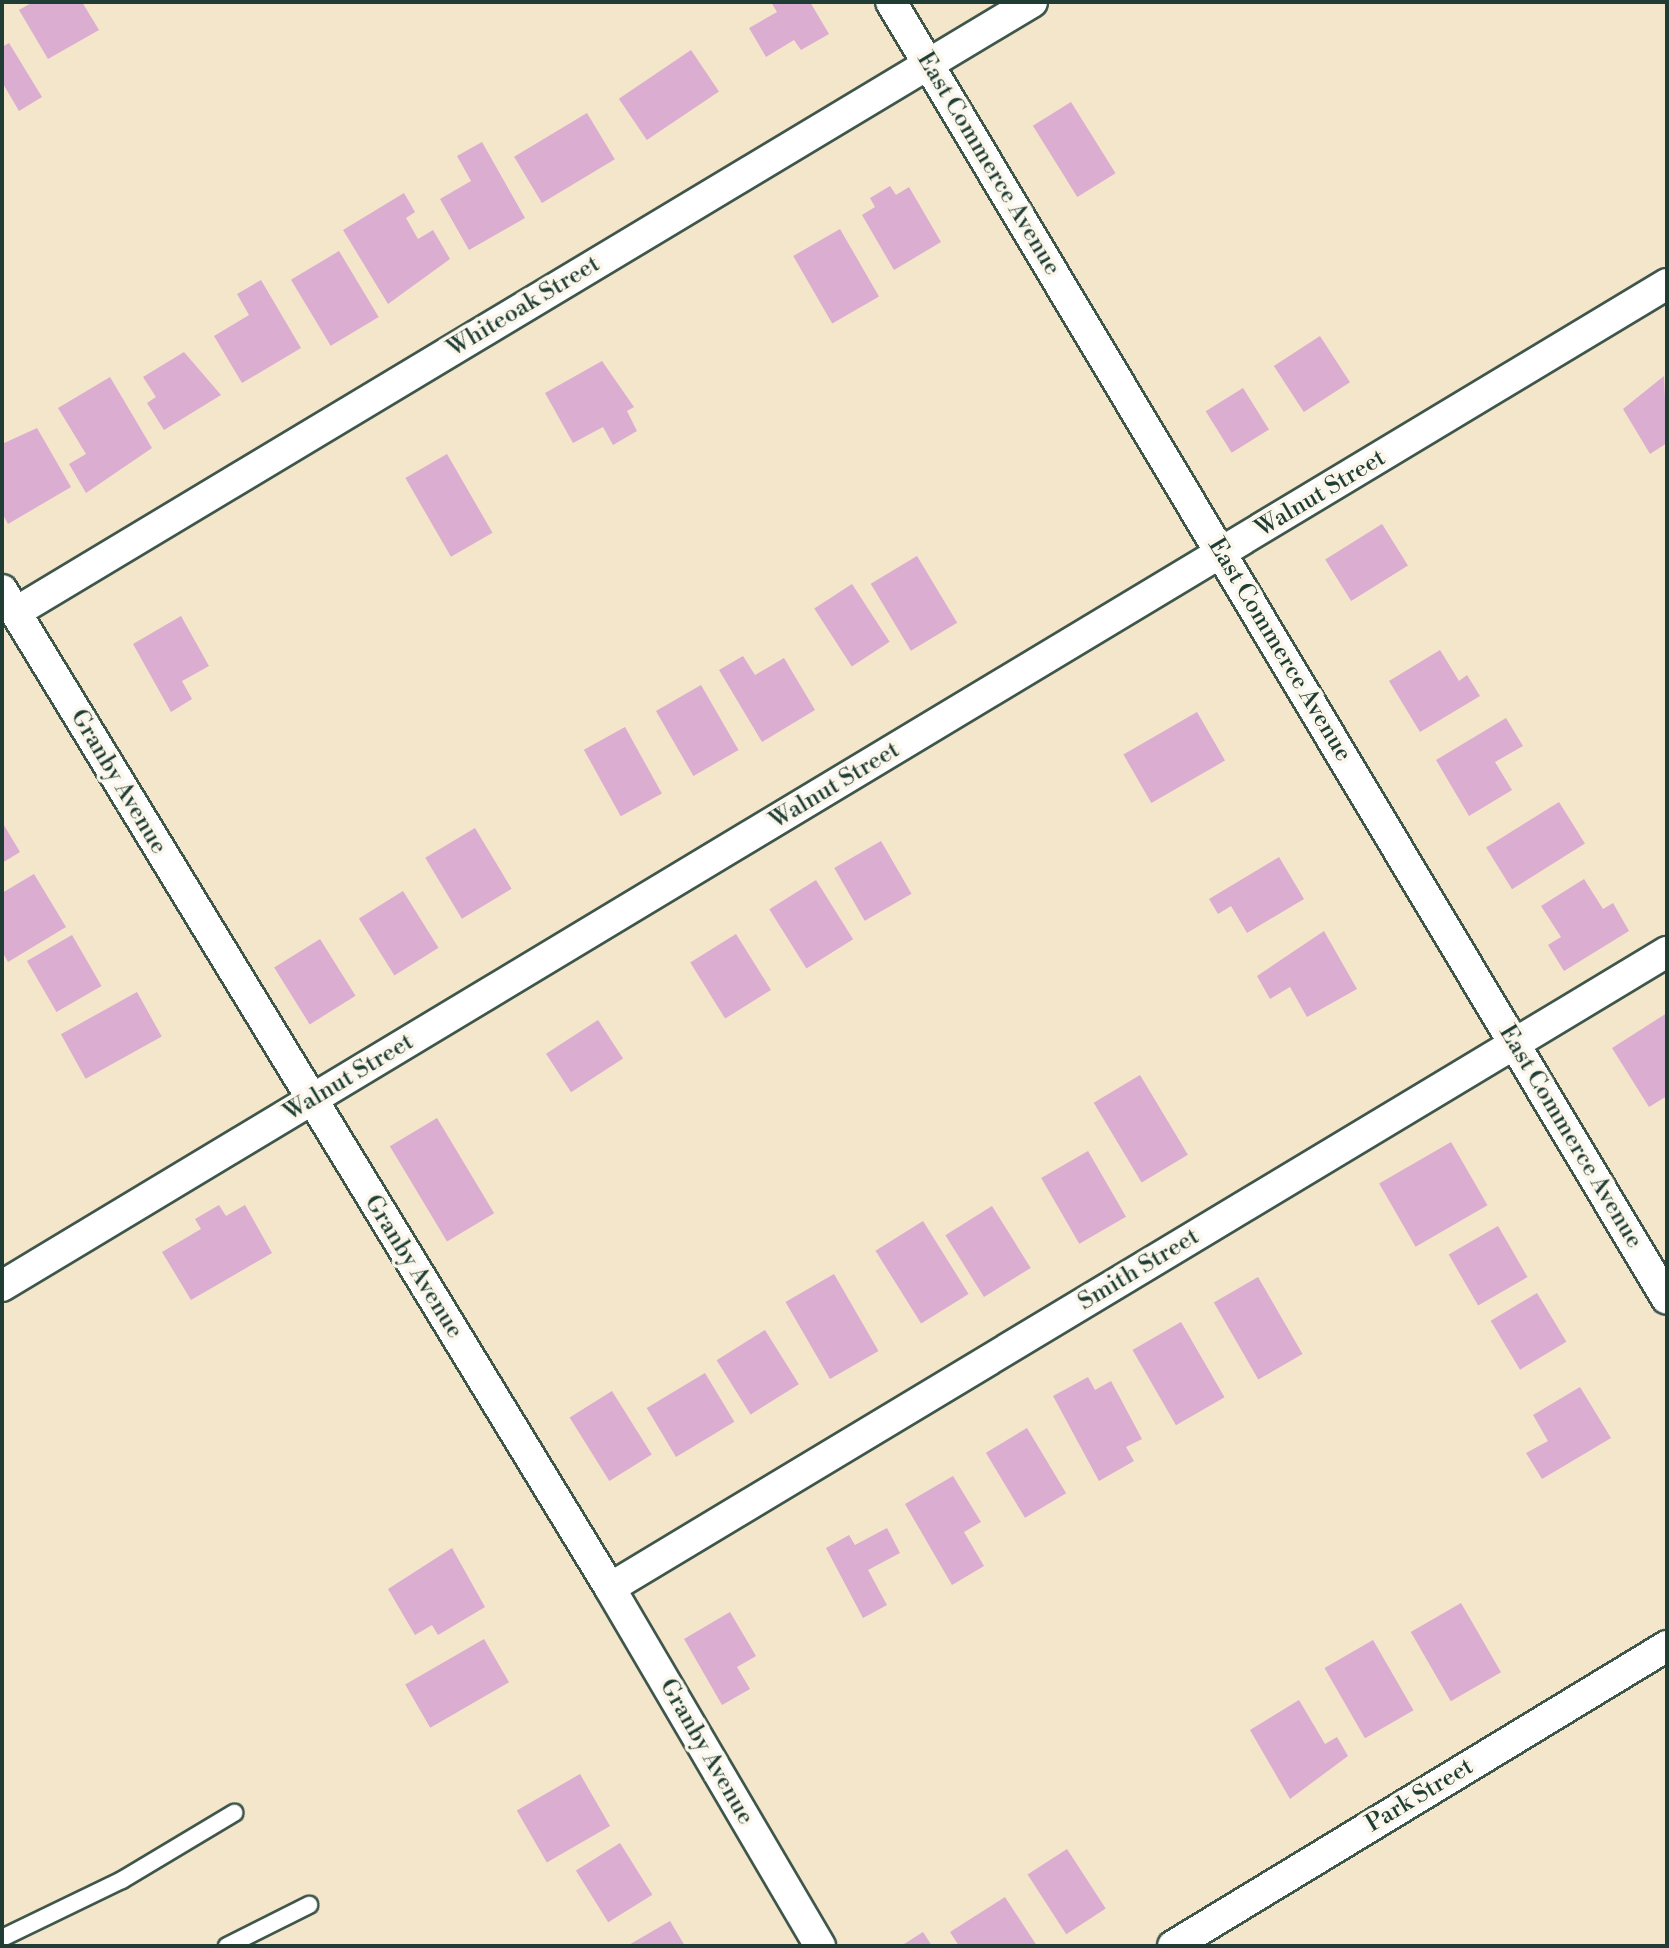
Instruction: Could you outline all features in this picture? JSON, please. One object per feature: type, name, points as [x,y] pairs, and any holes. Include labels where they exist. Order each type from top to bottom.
[{"type":"street","name":"East Commerce Avenue","points":[[891,2],[1667,1299]]},
{"type":"street","name":"Whiteoak Street","points":[[9,601],[1032,2]]},
{"type":"street","name":"Walnut Street","points":[[2,1286],[1667,285]]},
{"type":"street","name":"Granby Avenue","points":[[9,601],[610,1588],[820,1946]]},
{"type":"street","name":"Smith Street","points":[[610,1588],[1667,952]]},
{"type":"street","name":"Park Street","points":[[1172,1946],[1667,1646]]},
{"type":"lane","points":[[2,1938],[122,1880],[234,1813]]},
{"type":"lane","points":[[227,1946],[309,1905]]},
{"type":"building","points":[[33,2],[82,2],[99,30],[48,59],[19,10]]},
{"type":"building","points":[[771,2],[810,2],[829,34],[801,50],[794,40],[766,57],[749,28],[777,12]]},
{"type":"building","points":[[9,43],[42,97],[19,111],[2,82],[2,47]]},
{"type":"building","points":[[691,50],[719,91],[647,140],[619,99]]},
{"type":"building","points":[[1071,102],[1116,173],[1077,197],[1033,126]]},
{"type":"building","points":[[587,113],[615,159],[542,203],[514,157]]},
{"type":"building","points":[[482,142],[525,218],[469,250],[440,199],[471,181],[457,156]]},
{"type":"building","points":[[890,186],[896,195],[909,187],[941,242],[894,270],[862,215],[875,207],[870,198]]},
{"type":"building","points":[[404,193],[415,212],[406,218],[418,239],[433,230],[450,259],[388,304],[343,230]]},
{"type":"building","points":[[840,229],[879,297],[832,324],[793,256]]},
{"type":"building","points":[[339,251],[379,317],[331,346],[291,280]]},
{"type":"building","points":[[261,280],[301,348],[242,383],[214,336],[249,315],[237,294]]},
{"type":"building","points":[[1320,336],[1350,382],[1304,412],[1274,366]]},
{"type":"building","points":[[184,352],[221,395],[164,430],[147,403],[156,397],[143,377]]},
{"type":"building","points":[[602,361],[634,407],[627,411],[637,431],[613,445],[603,427],[573,443],[545,393]]},
{"type":"building","points":[[1664,376],[1667,443],[1650,454],[1623,409]]},
{"type":"building","points":[[110,377],[152,448],[86,493],[69,464],[86,454],[58,408]]},
{"type":"building","points":[[1243,388],[1269,430],[1232,453],[1206,411]]},
{"type":"building","points":[[37,428],[71,487],[8,524],[2,513],[2,444]]},
{"type":"building","points":[[447,454],[492,533],[451,557],[405,478]]},
{"type":"building","points":[[1382,524],[1408,566],[1351,601],[1325,560]]},
{"type":"building","points":[[917,556],[957,623],[911,651],[871,584]]},
{"type":"building","points":[[852,584],[890,642],[852,666],[814,609]]},
{"type":"building","points":[[181,616],[209,666],[182,681],[192,699],[171,712],[133,644]]},
{"type":"building","points":[[1440,650],[1459,681],[1467,675],[1480,696],[1420,732],[1389,681]]},
{"type":"building","points":[[743,656],[755,675],[784,658],[815,710],[762,742],[719,670]]},
{"type":"building","points":[[701,685],[738,750],[693,776],[656,711]]},
{"type":"building","points":[[1197,712],[1225,760],[1151,803],[1123,755]]},
{"type":"building","points":[[1506,718],[1523,746],[1495,762],[1512,790],[1469,816],[1436,760]]},
{"type":"building","points":[[625,727],[662,793],[621,816],[584,750]]},
{"type":"building","points":[[1559,802],[1585,844],[1512,889],[1486,848]]},
{"type":"building","points":[[2,822],[20,852],[2,863]]},
{"type":"building","points":[[475,828],[512,889],[462,919],[425,858]]},
{"type":"building","points":[[881,841],[912,894],[865,921],[834,868]]},
{"type":"building","points":[[1279,857],[1304,899],[1247,933],[1231,906],[1218,914],[1209,899]]},
{"type":"building","points":[[34,874],[66,927],[8,962],[2,951],[2,893]]},
{"type":"building","points":[[1584,879],[1603,909],[1613,903],[1629,931],[1564,971],[1548,945],[1561,937],[1541,906]]},
{"type":"building","points":[[816,880],[853,939],[806,969],[769,909]]},
{"type":"building","points":[[403,891],[439,948],[394,975],[359,919]]},
{"type":"building","points":[[1324,931],[1357,989],[1307,1017],[1290,987],[1270,999],[1257,976]]},
{"type":"building","points":[[736,934],[771,990],[725,1019],[690,963]]},
{"type":"building","points":[[72,935],[102,986],[56,1012],[27,961]]},
{"type":"building","points":[[320,939],[356,996],[310,1024],[274,968]]},
{"type":"building","points":[[137,992],[162,1037],[86,1079],[61,1034]]},
{"type":"building","points":[[1667,1013],[1667,1096],[1649,1107],[1612,1048]]},
{"type":"building","points":[[598,1020],[623,1059],[571,1092],[546,1054]]},
{"type":"building","points":[[1140,1075],[1188,1155],[1142,1183],[1094,1103]]},
{"type":"building","points":[[437,1118],[494,1213],[447,1241],[390,1146]]},
{"type":"building","points":[[1451,1142],[1488,1205],[1416,1247],[1379,1184]]},
{"type":"building","points":[[1088,1151],[1126,1217],[1079,1244],[1041,1178]]},
{"type":"building","points":[[219,1205],[226,1216],[245,1205],[272,1253],[191,1300],[162,1252],[201,1229],[195,1219]]},
{"type":"building","points":[[992,1206],[1031,1268],[984,1297],[945,1235]]},
{"type":"building","points":[[923,1221],[969,1294],[921,1324],[876,1251]]},
{"type":"building","points":[[1498,1226],[1528,1277],[1478,1306],[1449,1254]]},
{"type":"building","points":[[834,1274],[878,1351],[830,1379],[786,1302]]},
{"type":"building","points":[[1258,1277],[1302,1354],[1258,1380],[1214,1302]]},
{"type":"building","points":[[1537,1293],[1566,1342],[1520,1370],[1491,1321]]},
{"type":"building","points":[[1181,1322],[1224,1397],[1176,1425],[1133,1350]]},
{"type":"building","points":[[765,1330],[799,1384],[751,1414],[717,1360]]},
{"type":"building","points":[[705,1373],[734,1422],[676,1457],[647,1408]]},
{"type":"building","points":[[1088,1377],[1095,1390],[1111,1381],[1142,1439],[1126,1447],[1134,1461],[1099,1481],[1053,1396]]},
{"type":"building","points":[[1580,1387],[1611,1438],[1542,1479],[1526,1453],[1548,1441],[1533,1415]]},
{"type":"building","points":[[612,1391],[652,1455],[609,1481],[570,1417]]},
{"type":"building","points":[[1027,1428],[1066,1493],[1025,1518],[986,1453]]},
{"type":"building","points":[[953,1476],[981,1522],[964,1532],[984,1566],[952,1585],[905,1504]]},
{"type":"building","points":[[887,1528],[900,1553],[868,1570],[887,1605],[863,1618],[826,1548],[849,1535],[855,1545]]},
{"type":"building","points":[[452,1548],[485,1607],[438,1635],[432,1625],[415,1635],[388,1589]]},
{"type":"building","points":[[1461,1603],[1501,1672],[1451,1701],[1411,1632]]},
{"type":"building","points":[[730,1612],[756,1656],[737,1667],[750,1689],[722,1705],[684,1639]]},
{"type":"building","points":[[484,1639],[509,1682],[430,1728],[405,1684]]},
{"type":"building","points":[[1373,1640],[1414,1710],[1365,1738],[1325,1668]]},
{"type":"building","points":[[1299,1700],[1325,1744],[1337,1737],[1348,1756],[1290,1799],[1250,1730]]},
{"type":"building","points":[[580,1774],[610,1826],[547,1862],[517,1810]]},
{"type":"building","points":[[620,1843],[652,1895],[608,1922],[576,1871]]},
{"type":"building","points":[[1067,1849],[1106,1909],[1066,1934],[1028,1875]]},
{"type":"building","points":[[1005,1897],[1037,1946],[959,1946],[950,1932]]},
{"type":"building","points":[[670,1921],[685,1946],[627,1946]]},
{"type":"building","points":[[923,1932],[932,1946],[901,1946]]}]
